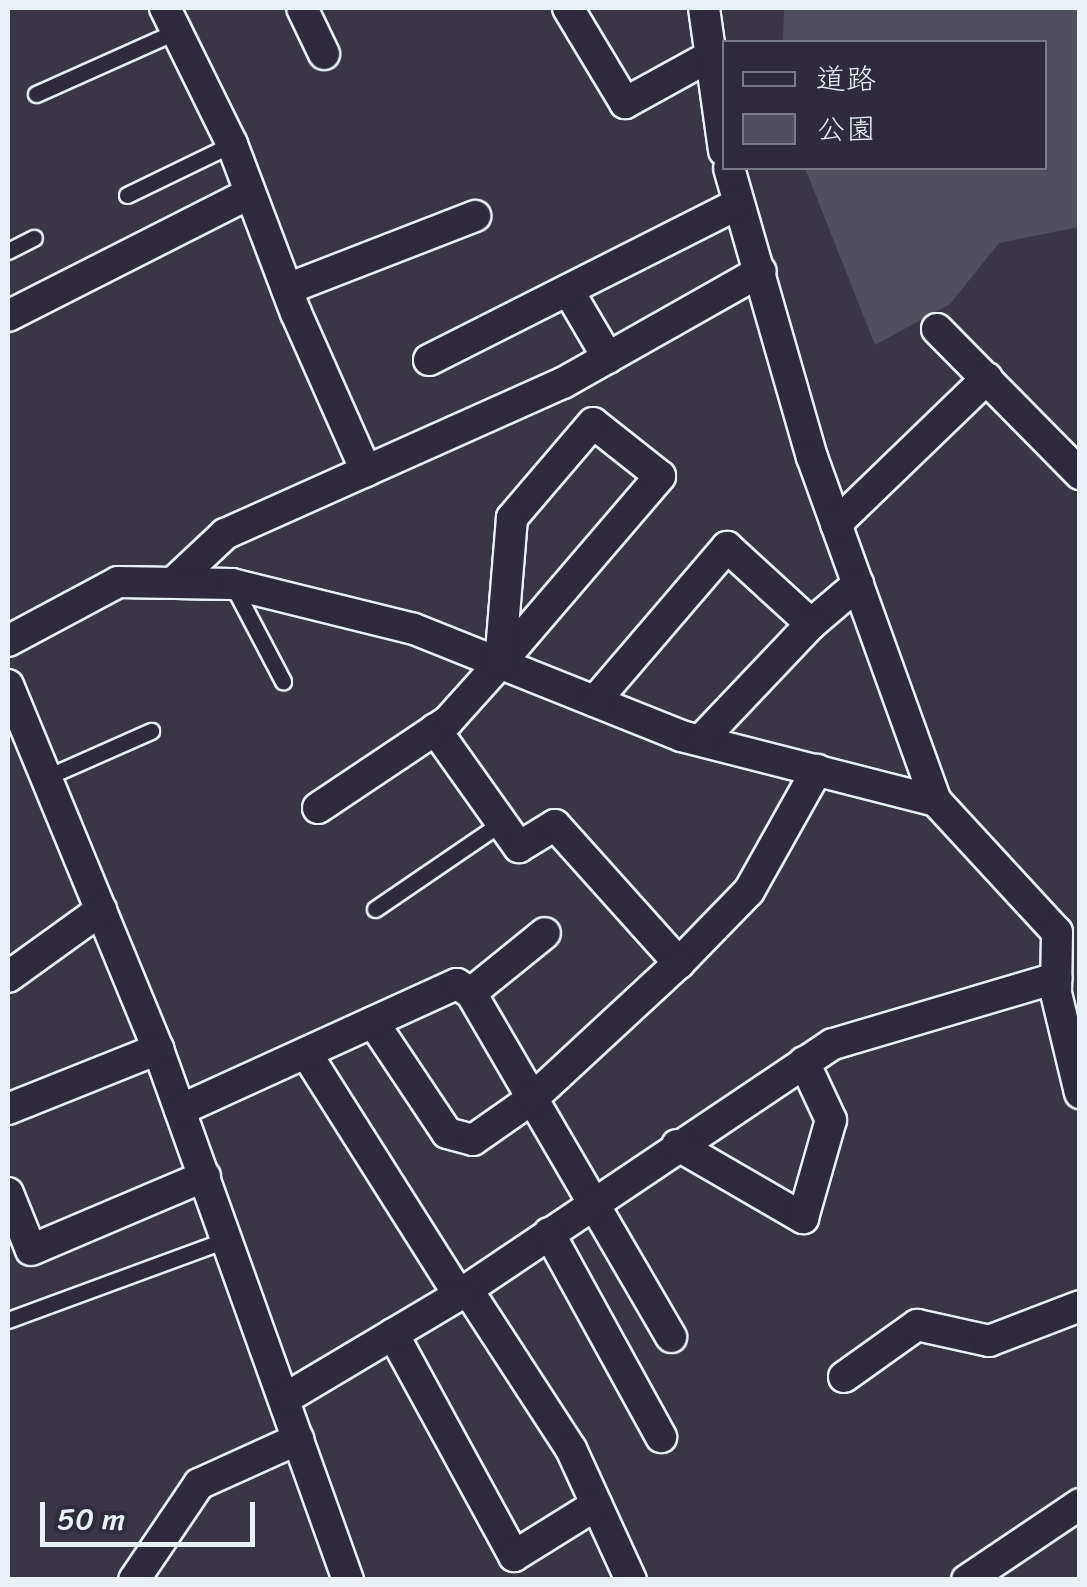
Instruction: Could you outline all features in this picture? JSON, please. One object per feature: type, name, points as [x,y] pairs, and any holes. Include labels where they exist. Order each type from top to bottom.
[{"type":"street","points":[[302,8],[324,54]]},
{"type":"street","points":[[568,8],[625,103],[707,58]]},
{"type":"street","points":[[704,8],[707,58],[722,140]]},
{"type":"street","points":[[171,19],[232,144],[287,289],[366,472]]},
{"type":"street","points":[[730,170],[836,524],[936,801],[1068,936],[1056,978],[1080,1093]]},
{"type":"street","points":[[8,316],[250,193]]},
{"type":"street","points":[[429,360],[738,204]]},
{"type":"street","points":[[287,289],[475,216]]},
{"type":"street","points":[[175,580],[225,534],[608,358],[761,271]]},
{"type":"street","points":[[568,290],[608,358]]},
{"type":"street","points":[[937,328],[1080,474]]},
{"type":"street","points":[[836,524],[987,378]]},
{"type":"street","points":[[318,808],[435,729],[500,663],[660,476],[594,423],[512,518],[500,663]]},
{"type":"street","points":[[595,701],[727,547],[811,624]]},
{"type":"street","points":[[8,641],[118,582],[232,584],[414,628],[700,740],[936,801]]},
{"type":"street","points":[[700,740],[811,624],[858,584]]},
{"type":"street","points":[[8,685],[18,736],[48,777],[158,1050],[286,1398],[348,1580]]},
{"type":"street","points":[[435,729],[518,847],[555,826],[678,963]]},
{"type":"street","points":[[373,1022],[447,1133],[473,1140],[533,1098],[749,892],[817,770]]},
{"type":"street","points":[[8,977],[102,910]]},
{"type":"street","points":[[471,994],[545,933]]},
{"type":"street","points":[[286,1398],[463,1292],[833,1044],[1056,978]]},
{"type":"street","points":[[180,1110],[456,984],[471,994],[671,1338]]},
{"type":"street","points":[[8,1109],[158,1050]]},
{"type":"street","points":[[306,1053],[571,1450],[631,1580]]},
{"type":"street","points":[[677,1145],[803,1218],[831,1120],[804,1062]]},
{"type":"street","points":[[8,1193],[31,1250],[205,1176]]},
{"type":"street","points":[[549,1233],[661,1436]]},
{"type":"street","points":[[844,1377],[917,1324],[988,1341],[1080,1306]]},
{"type":"street","points":[[393,1334],[514,1556],[596,1506]]},
{"type":"street","points":[[134,1580],[199,1484],[298,1440]]},
{"type":"street","points":[[967,1580],[1080,1504]]},
{"type":"lane","points":[[36,94],[171,19]]},
{"type":"lane","points":[[127,195],[232,144]]},
{"type":"lane","points":[[8,251],[34,238]]},
{"type":"lane","points":[[232,584],[284,681]]},
{"type":"lane","points":[[48,777],[151,732]]},
{"type":"lane","points":[[375,909],[501,823]]},
{"type":"lane","points":[[8,1320],[228,1239]]},
{"type":"green space","points":[[784,8],[1079,8],[1079,227],[999,243],[950,304],[875,345],[806,170],[1047,170],[1047,40],[783,40]]}]
